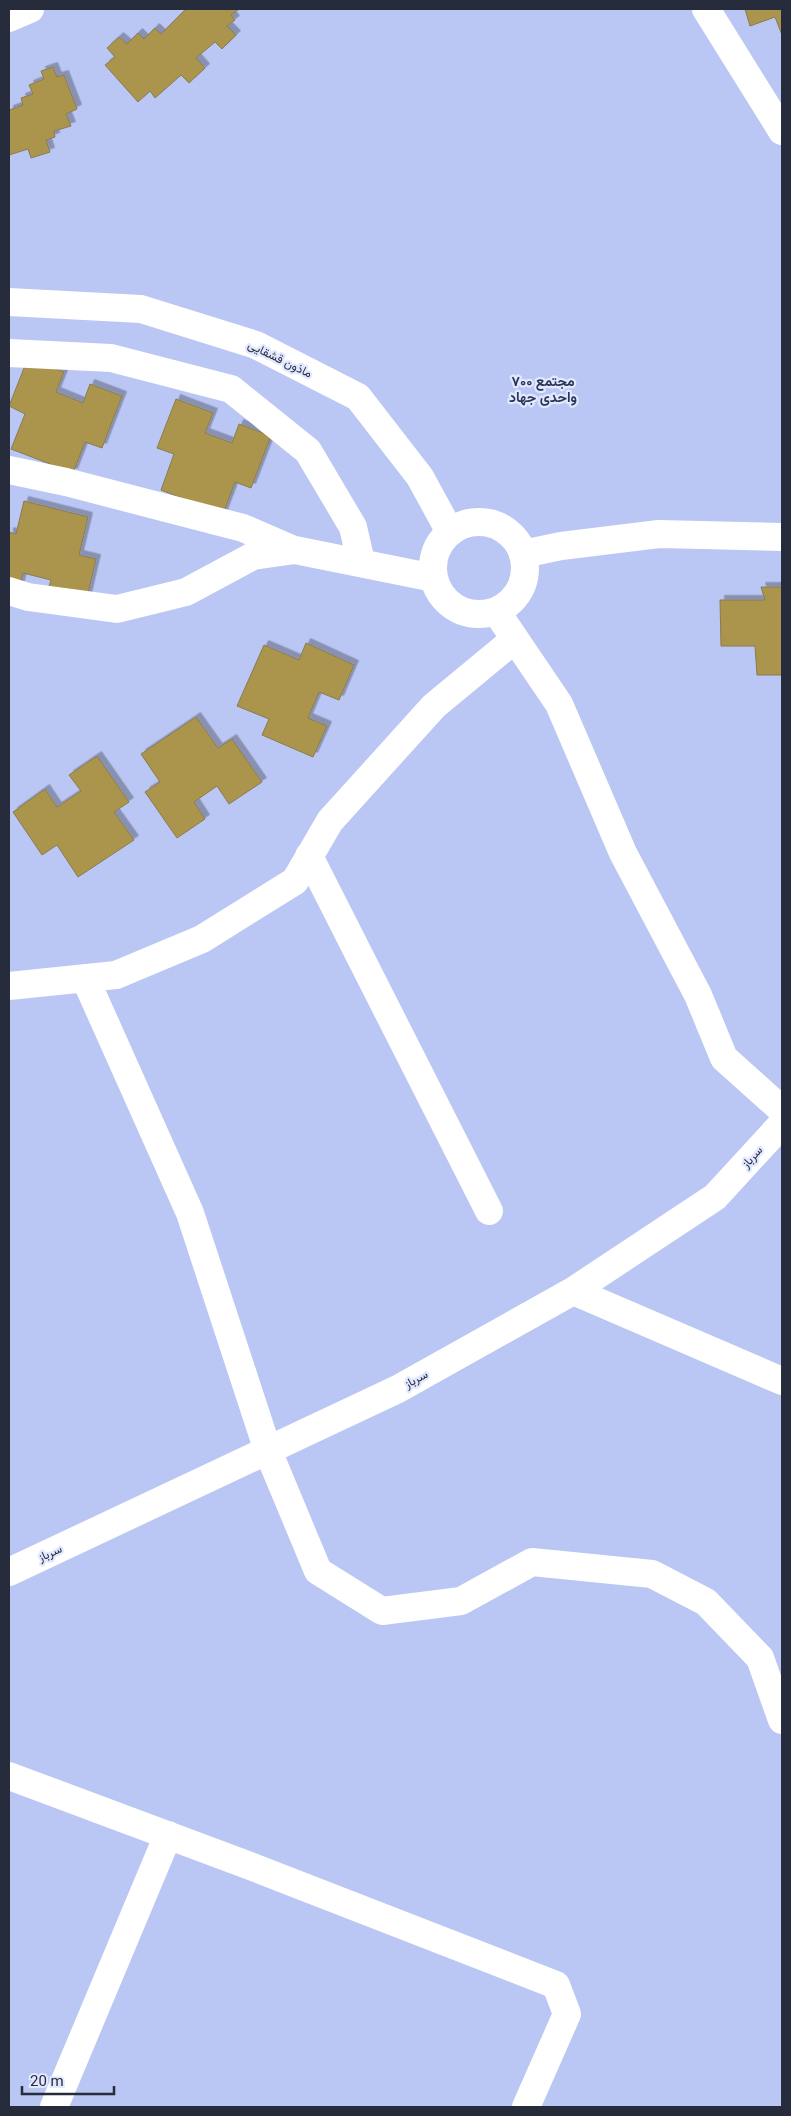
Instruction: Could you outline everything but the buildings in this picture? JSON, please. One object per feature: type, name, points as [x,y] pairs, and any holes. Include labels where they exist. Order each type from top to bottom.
[{"type":"street","points":[[9,18],[30,9]]},
{"type":"street","points":[[706,9],[782,131]]},
{"type":"street","name":"ماذون قشقایی","points":[[9,302],[142,309],[256,345],[358,397],[420,477],[450,532]]},
{"type":"street","points":[[9,353],[111,358],[231,389],[308,451],[354,526],[361,562]]},
{"type":"street","points":[[9,470],[66,482],[243,528],[295,550],[434,578]]},
{"type":"street","points":[[484,522],[505,530],[516,541],[523,554],[525,569],[520,588],[511,601],[496,611],[481,614],[465,612],[456,608],[444,598],[434,578],[433,562],[439,544],[450,532],[468,523],[484,522]]},
{"type":"street","points":[[523,554],[560,546],[659,534],[782,537]]},
{"type":"street","points":[[9,591],[28,597],[116,609],[186,592],[253,556],[295,550]]},
{"type":"street","points":[[496,611],[558,704],[623,853],[698,995],[724,1058],[782,1110]]},
{"type":"street","points":[[9,986],[116,975],[202,939],[295,881],[330,821],[434,706],[515,639]]},
{"type":"street","points":[[309,856],[489,1211]]},
{"type":"street","points":[[85,978],[190,1213],[268,1451],[318,1571],[382,1611],[461,1600],[532,1562],[652,1574],[706,1602],[760,1658],[782,1720]]},
{"type":"street","name":"سرباز","points":[[9,1572],[398,1389],[573,1291],[716,1197],[782,1124]]},
{"type":"street","points":[[573,1291],[782,1381]]},
{"type":"street","points":[[9,1776],[168,1835],[556,1985],[567,2014],[526,2107]]},
{"type":"street","points":[[54,2107],[168,1835]]},
{"type":"district","name":"مجتمع ۷۰۰ واحدی جهاد","points":[[543,390]]}]
